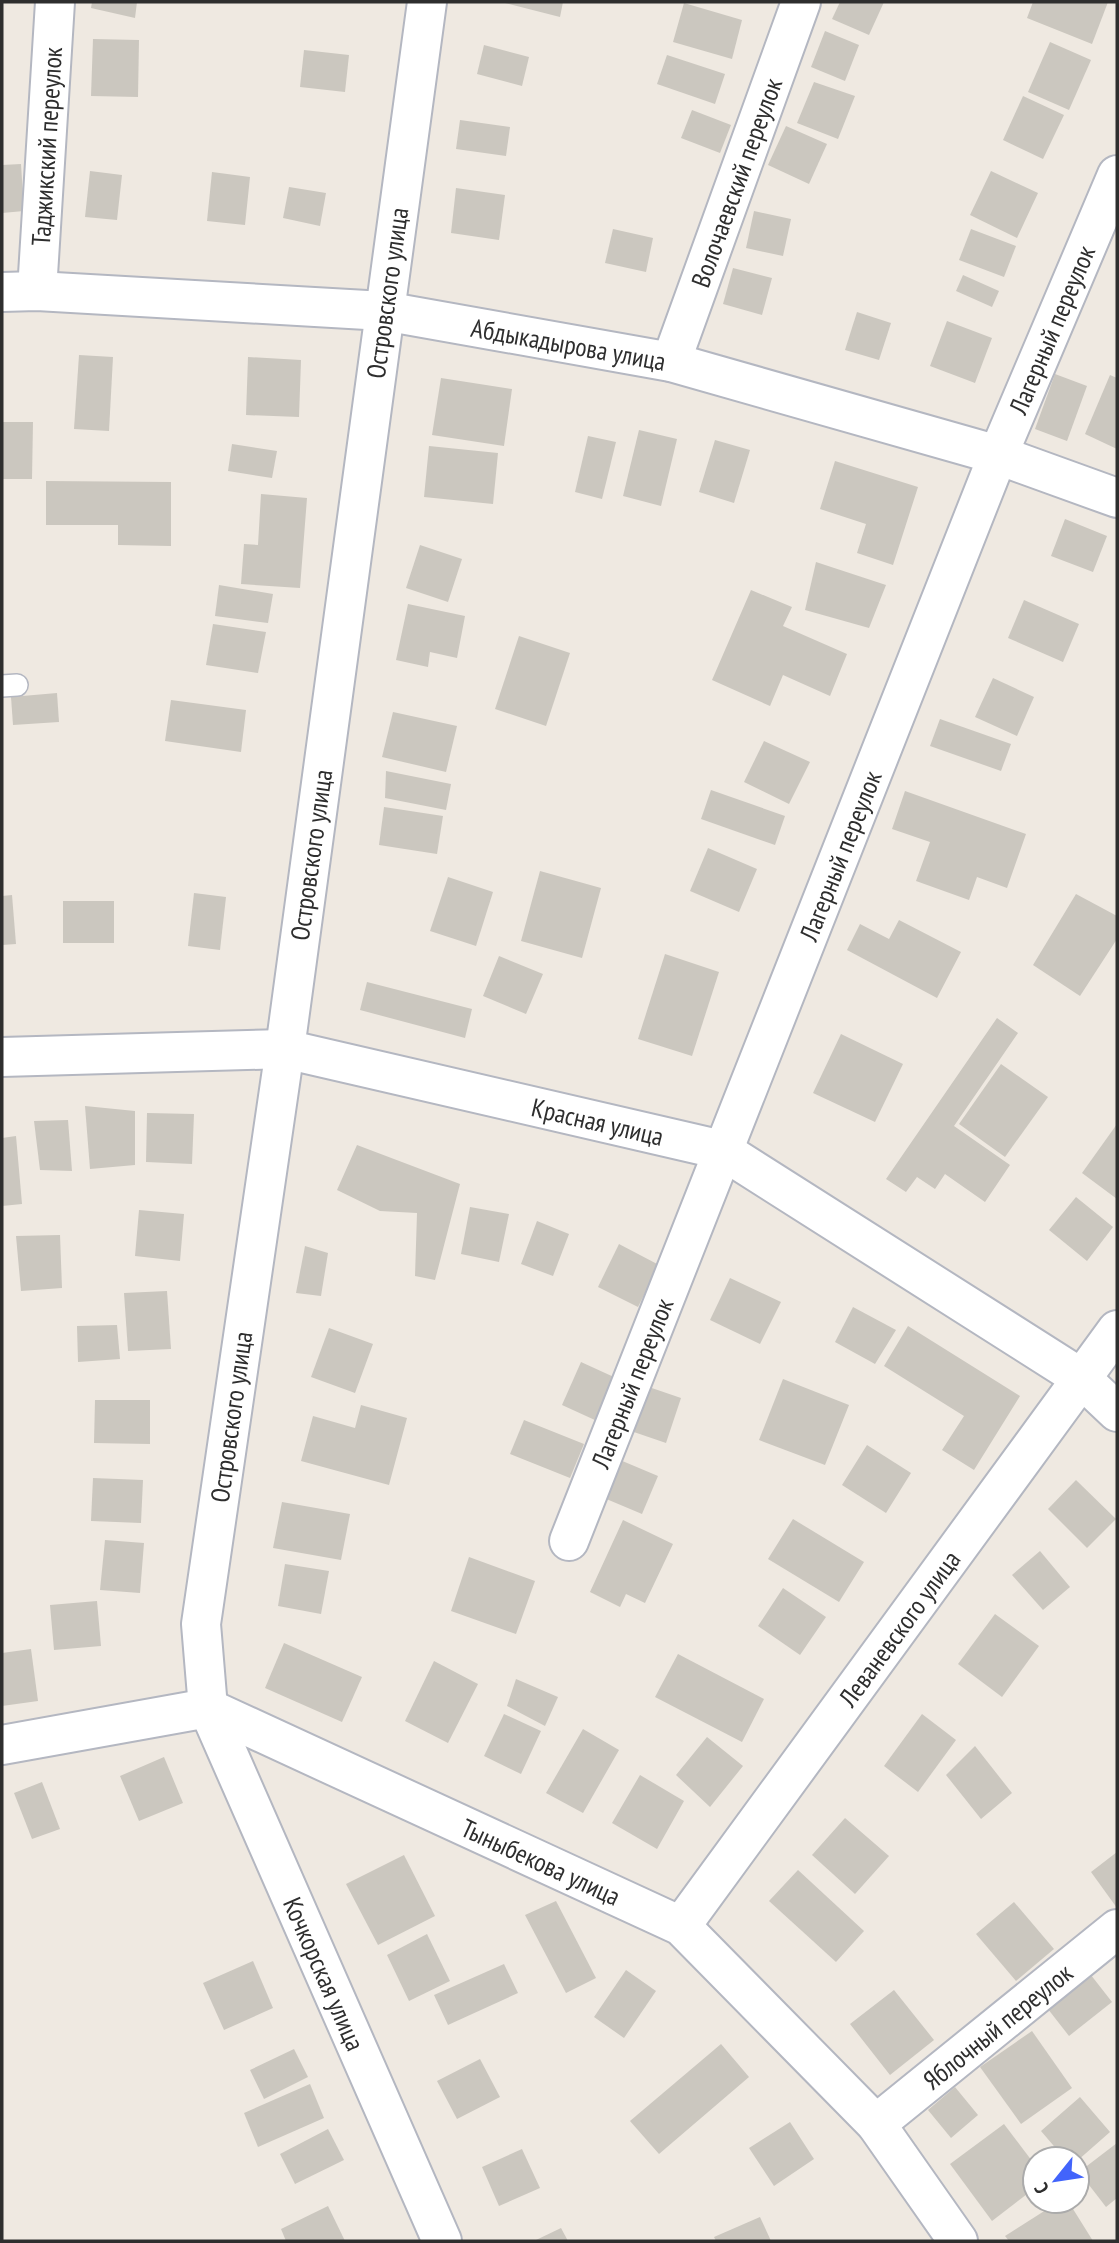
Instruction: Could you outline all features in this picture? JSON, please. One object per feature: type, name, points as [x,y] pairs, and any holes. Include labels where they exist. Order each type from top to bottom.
[{"type":"street","name":"Таджикский переулок","points":[[19,292],[55,2]]},
{"type":"street","name":"Островского улица","points":[[208,1708],[201,1624],[285,1049],[427,2]]},
{"type":"street","name":"Волочаевский переулок","points":[[671,362],[801,2]]},
{"type":"street","name":"Лагерный переулок","points":[[569,1541],[999,456],[1117,174]]},
{"type":"street","name":"Абдыкадырова улица","points":[[19,292],[384,311],[671,362],[999,456],[1117,498]]},
{"type":"street","name":"Красная улица","points":[[2,1057],[285,1049],[722,1150],[1081,1378],[1117,1412]]},
{"type":"street","name":"Леваневского улица","points":[[681,1926],[1117,1330]]},
{"type":"street","points":[[2,1745],[208,1708]]},
{"type":"street","name":"Тыныбекова улица","points":[[208,1708],[681,1926],[876,2124],[958,2241]]},
{"type":"street","name":"Кочкорская улица","points":[[208,1708],[442,2241]]},
{"type":"street","name":"Яблочный переулок","points":[[876,2124],[1117,1929]]},
{"type":"building","points":[[92,2],[137,2],[135,18],[91,8]]},
{"type":"building","points":[[501,2],[563,2],[560,17]]},
{"type":"building","points":[[840,2],[884,2],[869,35],[832,19]]},
{"type":"building","points":[[1033,2],[1108,2],[1092,44],[1027,18]]},
{"type":"building","points":[[684,3],[742,20],[732,59],[673,42]]},
{"type":"building","points":[[825,31],[859,45],[845,81],[811,67]]},
{"type":"building","points":[[93,39],[139,40],[138,97],[91,96]]},
{"type":"building","points":[[1050,42],[1091,60],[1069,110],[1028,92]]},
{"type":"building","points":[[484,45],[529,57],[522,86],[477,74]]},
{"type":"building","points":[[304,50],[349,55],[345,92],[300,87]]},
{"type":"building","points":[[667,55],[725,74],[715,104],[657,84]]},
{"type":"building","points":[[814,82],[855,96],[838,139],[797,123]]},
{"type":"building","points":[[1023,96],[1064,115],[1043,159],[1003,140]]},
{"type":"building","points":[[692,110],[731,125],[720,153],[681,138]]},
{"type":"building","points":[[460,120],[510,127],[506,156],[456,149]]},
{"type":"building","points":[[786,126],[827,144],[809,184],[768,165]]},
{"type":"building","points":[[21,164],[24,211],[2,213],[2,165]]},
{"type":"building","points":[[90,171],[122,175],[117,220],[85,217]]},
{"type":"building","points":[[991,171],[1038,193],[1017,238],[970,215]]},
{"type":"building","points":[[212,172],[250,177],[245,225],[207,221]]},
{"type":"building","points":[[289,187],[326,193],[320,226],[283,218]]},
{"type":"building","points":[[456,188],[505,195],[499,240],[451,233]]},
{"type":"building","points":[[754,211],[791,219],[783,256],[746,248]]},
{"type":"building","points":[[613,229],[653,238],[646,272],[605,263]]},
{"type":"building","points":[[971,229],[1016,246],[1004,277],[959,260]]},
{"type":"building","points":[[733,268],[772,278],[762,315],[723,304]]},
{"type":"building","points":[[963,275],[999,291],[992,307],[956,291]]},
{"type":"building","points":[[857,312],[891,323],[879,360],[845,350]]},
{"type":"building","points":[[947,321],[992,338],[975,383],[930,366]]},
{"type":"building","points":[[79,355],[113,357],[109,431],[74,429]]},
{"type":"building","points":[[248,357],[301,360],[299,417],[246,415]]},
{"type":"building","points":[[1055,374],[1087,386],[1067,441],[1035,429]]},
{"type":"building","points":[[1110,375],[1117,378],[1117,449],[1085,434]]},
{"type":"building","points":[[441,378],[512,389],[504,446],[432,435]]},
{"type":"building","points":[[2,422],[33,422],[32,479],[2,479]]},
{"type":"building","points":[[639,430],[677,439],[661,506],[623,496]]},
{"type":"building","points":[[588,436],[616,442],[602,499],[575,492]]},
{"type":"building","points":[[715,440],[750,450],[734,503],[699,492]]},
{"type":"building","points":[[232,444],[277,451],[272,478],[228,471]]},
{"type":"building","points":[[429,446],[498,453],[493,504],[424,497]]},
{"type":"building","points":[[835,461],[918,487],[893,565],[857,553],[866,524],[820,509]]},
{"type":"building","points":[[46,481],[171,482],[171,546],[118,545],[118,525],[46,525]]},
{"type":"building","points":[[261,494],[307,498],[300,588],[241,584],[244,544],[258,545]]},
{"type":"building","points":[[1065,519],[1107,536],[1093,572],[1051,556]]},
{"type":"building","points":[[420,545],[462,559],[448,602],[406,588]]},
{"type":"building","points":[[816,562],[886,585],[869,628],[805,610]]},
{"type":"building","points":[[219,585],[273,594],[268,623],[215,616]]},
{"type":"building","points":[[751,590],[792,607],[783,626],[847,654],[830,696],[783,675],[770,706],[712,680]]},
{"type":"building","points":[[1024,600],[1079,624],[1063,662],[1008,638]]},
{"type":"building","points":[[408,604],[465,616],[457,658],[430,652],[428,667],[396,660]]},
{"type":"building","points":[[213,624],[266,632],[258,673],[206,665]]},
{"type":"building","points":[[519,636],[570,653],[546,726],[495,709]]},
{"type":"building","points":[[993,678],[1034,697],[1017,736],[975,717]]},
{"type":"building","points":[[57,693],[59,722],[13,725],[11,697]]},
{"type":"building","points":[[171,700],[246,710],[241,752],[165,741]]},
{"type":"building","points":[[393,712],[457,726],[446,772],[382,757]]},
{"type":"building","points":[[940,719],[1011,744],[1001,771],[930,746]]},
{"type":"building","points":[[764,741],[810,762],[789,804],[744,782]]},
{"type":"building","points":[[386,771],[451,784],[446,810],[385,798]]},
{"type":"building","points":[[711,790],[785,816],[775,845],[701,819]]},
{"type":"building","points":[[905,791],[1026,834],[1007,888],[977,877],[969,900],[916,881],[930,842],[892,829]]},
{"type":"building","points":[[384,807],[443,816],[437,854],[379,845]]},
{"type":"building","points":[[708,848],[757,869],[739,912],[690,891]]},
{"type":"building","points":[[540,871],[601,888],[582,958],[521,941]]},
{"type":"building","points":[[448,877],[493,892],[476,946],[430,931]]},
{"type":"building","points":[[194,893],[226,897],[220,950],[188,946]]},
{"type":"building","points":[[1076,894],[1117,916],[1117,939],[1080,996],[1033,965]]},
{"type":"building","points":[[12,895],[16,944],[2,945],[2,896]]},
{"type":"building","points":[[63,901],[114,901],[114,943],[63,943]]},
{"type":"building","points":[[899,920],[961,952],[937,998],[847,950],[860,924],[889,939]]},
{"type":"building","points":[[665,954],[719,972],[692,1056],[638,1039]]},
{"type":"building","points":[[499,956],[543,974],[526,1014],[483,996]]},
{"type":"building","points":[[367,982],[472,1009],[465,1038],[360,1010]]},
{"type":"building","points":[[997,1018],[1018,1033],[954,1126],[1010,1165],[985,1202],[945,1174],[935,1189],[917,1177],[906,1192],[886,1179]]},
{"type":"building","points":[[841,1034],[903,1064],[875,1122],[813,1093]]},
{"type":"building","points":[[1001,1064],[1048,1097],[1005,1157],[959,1124]]},
{"type":"building","points":[[85,1106],[135,1111],[135,1165],[90,1169]]},
{"type":"building","points":[[147,1113],[194,1114],[192,1164],[146,1162]]},
{"type":"building","points":[[68,1120],[72,1171],[40,1170],[34,1121]]},
{"type":"building","points":[[1117,1124],[1117,1199],[1082,1173]]},
{"type":"building","points":[[16,1136],[22,1204],[2,1206],[2,1138]]},
{"type":"building","points":[[357,1145],[460,1184],[435,1280],[415,1276],[417,1213],[380,1211],[337,1190]]},
{"type":"building","points":[[1076,1197],[1113,1227],[1087,1261],[1049,1230]]},
{"type":"building","points":[[470,1207],[509,1214],[499,1262],[461,1254]]},
{"type":"building","points":[[139,1210],[184,1214],[180,1261],[135,1256]]},
{"type":"building","points":[[537,1221],[569,1234],[553,1276],[521,1264]]},
{"type":"building","points":[[60,1235],[62,1288],[21,1291],[16,1236]]},
{"type":"building","points":[[619,1244],[659,1265],[638,1307],[598,1287]]},
{"type":"building","points":[[305,1246],[328,1253],[321,1296],[296,1293]]},
{"type":"building","points":[[730,1278],[781,1302],[760,1344],[710,1320]]},
{"type":"building","points":[[167,1291],[171,1349],[128,1351],[124,1293]]},
{"type":"building","points":[[853,1307],[896,1330],[875,1364],[835,1342]]},
{"type":"building","points":[[117,1325],[120,1359],[78,1362],[77,1326]]},
{"type":"building","points":[[908,1326],[1020,1396],[974,1470],[942,1450],[964,1416],[884,1366]]},
{"type":"building","points":[[329,1328],[373,1344],[355,1393],[311,1377]]},
{"type":"building","points":[[581,1362],[616,1378],[597,1421],[562,1405]]},
{"type":"building","points":[[783,1379],[849,1405],[825,1465],[759,1440]]},
{"type":"building","points":[[643,1385],[681,1398],[666,1443],[628,1430]]},
{"type":"building","points":[[95,1400],[150,1400],[150,1444],[94,1443]]},
{"type":"building","points":[[361,1405],[407,1418],[389,1485],[301,1461],[313,1416],[355,1428]]},
{"type":"building","points":[[524,1420],[584,1444],[570,1478],[510,1454]]},
{"type":"building","points":[[867,1445],[911,1473],[886,1513],[842,1485]]},
{"type":"building","points":[[620,1460],[658,1476],[642,1514],[604,1498]]},
{"type":"building","points":[[93,1478],[143,1480],[141,1523],[91,1521]]},
{"type":"building","points":[[1076,1480],[1116,1519],[1087,1548],[1048,1509]]},
{"type":"building","points":[[282,1502],[350,1514],[341,1560],[273,1548]]},
{"type":"building","points":[[793,1519],[864,1562],[839,1602],[768,1559]]},
{"type":"building","points":[[623,1520],[673,1544],[645,1603],[626,1594],[620,1607],[590,1592]]},
{"type":"building","points":[[105,1540],[144,1543],[140,1593],[100,1590]]},
{"type":"building","points":[[1040,1551],[1070,1587],[1043,1610],[1012,1575]]},
{"type":"building","points":[[469,1557],[535,1581],[516,1634],[451,1611]]},
{"type":"building","points":[[285,1564],[329,1571],[321,1614],[278,1606]]},
{"type":"building","points":[[783,1588],[826,1617],[800,1655],[758,1626]]},
{"type":"building","points":[[97,1601],[101,1646],[54,1650],[50,1605]]},
{"type":"building","points":[[995,1614],[1039,1646],[1002,1697],[958,1664]]},
{"type":"building","points":[[284,1643],[362,1677],[342,1722],[265,1688]]},
{"type":"building","points":[[31,1649],[38,1701],[2,1706],[2,1653]]},
{"type":"building","points":[[678,1654],[764,1699],[742,1742],[655,1697]]},
{"type":"building","points":[[434,1661],[478,1684],[448,1743],[405,1721]]},
{"type":"building","points":[[516,1679],[558,1697],[545,1726],[507,1706]]},
{"type":"building","points":[[504,1714],[541,1731],[521,1774],[484,1756]]},
{"type":"building","points":[[922,1714],[956,1740],[918,1792],[884,1766]]},
{"type":"building","points":[[583,1729],[619,1750],[583,1813],[546,1793]]},
{"type":"building","points":[[707,1737],[743,1766],[710,1807],[676,1775]]},
{"type":"building","points":[[975,1746],[1012,1793],[981,1819],[946,1775]]},
{"type":"building","points":[[164,1757],[183,1803],[139,1821],[120,1776]]},
{"type":"building","points":[[640,1775],[684,1801],[657,1849],[612,1823]]},
{"type":"building","points":[[42,1782],[60,1829],[32,1839],[14,1793]]},
{"type":"building","points":[[845,1818],[889,1856],[855,1894],[812,1855]]},
{"type":"building","points":[[1117,1852],[1117,1908],[1091,1872]]},
{"type":"building","points":[[404,1855],[435,1916],[378,1945],[346,1884]]},
{"type":"building","points":[[798,1870],[864,1931],[836,1962],[769,1901]]},
{"type":"building","points":[[556,1901],[596,1978],[566,1993],[525,1915]]},
{"type":"building","points":[[1014,1902],[1054,1949],[1016,1981],[976,1934]]},
{"type":"building","points":[[427,1934],[450,1981],[409,2001],[387,1955]]},
{"type":"building","points":[[253,1961],[273,2008],[224,2030],[203,1983]]},
{"type":"building","points":[[504,1964],[518,1993],[448,2025],[434,1995]]},
{"type":"building","points":[[626,1970],[656,1991],[624,2038],[594,2017]]},
{"type":"building","points":[[1087,1970],[1112,2002],[1069,2036],[1044,2004]]},
{"type":"building","points":[[894,1990],[934,2040],[890,2075],[850,2024]]},
{"type":"building","points":[[1032,2031],[1072,2088],[1021,2124],[980,2067]]},
{"type":"building","points":[[721,2044],[749,2077],[659,2154],[630,2121]]},
{"type":"building","points":[[294,2049],[308,2077],[264,2099],[250,2070]]},
{"type":"building","points":[[480,2059],[500,2097],[457,2119],[437,2081]]},
{"type":"building","points":[[310,2084],[324,2118],[258,2147],[244,2113]]},
{"type":"building","points":[[955,2087],[978,2115],[951,2138],[928,2110]]},
{"type":"building","points":[[1080,2097],[1110,2132],[1091,2149],[1091,2145],[1053,2145],[1041,2131]]},
{"type":"building","points":[[790,2122],[814,2159],[774,2186],[749,2148]]},
{"type":"building","points":[[1004,2124],[1021,2146],[1021,2199],[992,2221],[950,2164]]},
{"type":"building","points":[[328,2129],[344,2160],[295,2184],[280,2154]]},
{"type":"building","points":[[1117,2143],[1117,2198],[1106,2207],[1091,2188],[1091,2163]]},
{"type":"building","points":[[522,2149],[540,2188],[499,2206],[482,2167]]},
{"type":"building","points":[[328,2206],[345,2241],[286,2241],[281,2229]]},
{"type":"building","points":[[1038,2215],[1077,2215],[1093,2241],[1009,2241],[1005,2236]]},
{"type":"building","points":[[760,2217],[771,2241],[716,2241],[714,2237]]},
{"type":"building","points":[[561,2228],[568,2241],[534,2241]]}]
